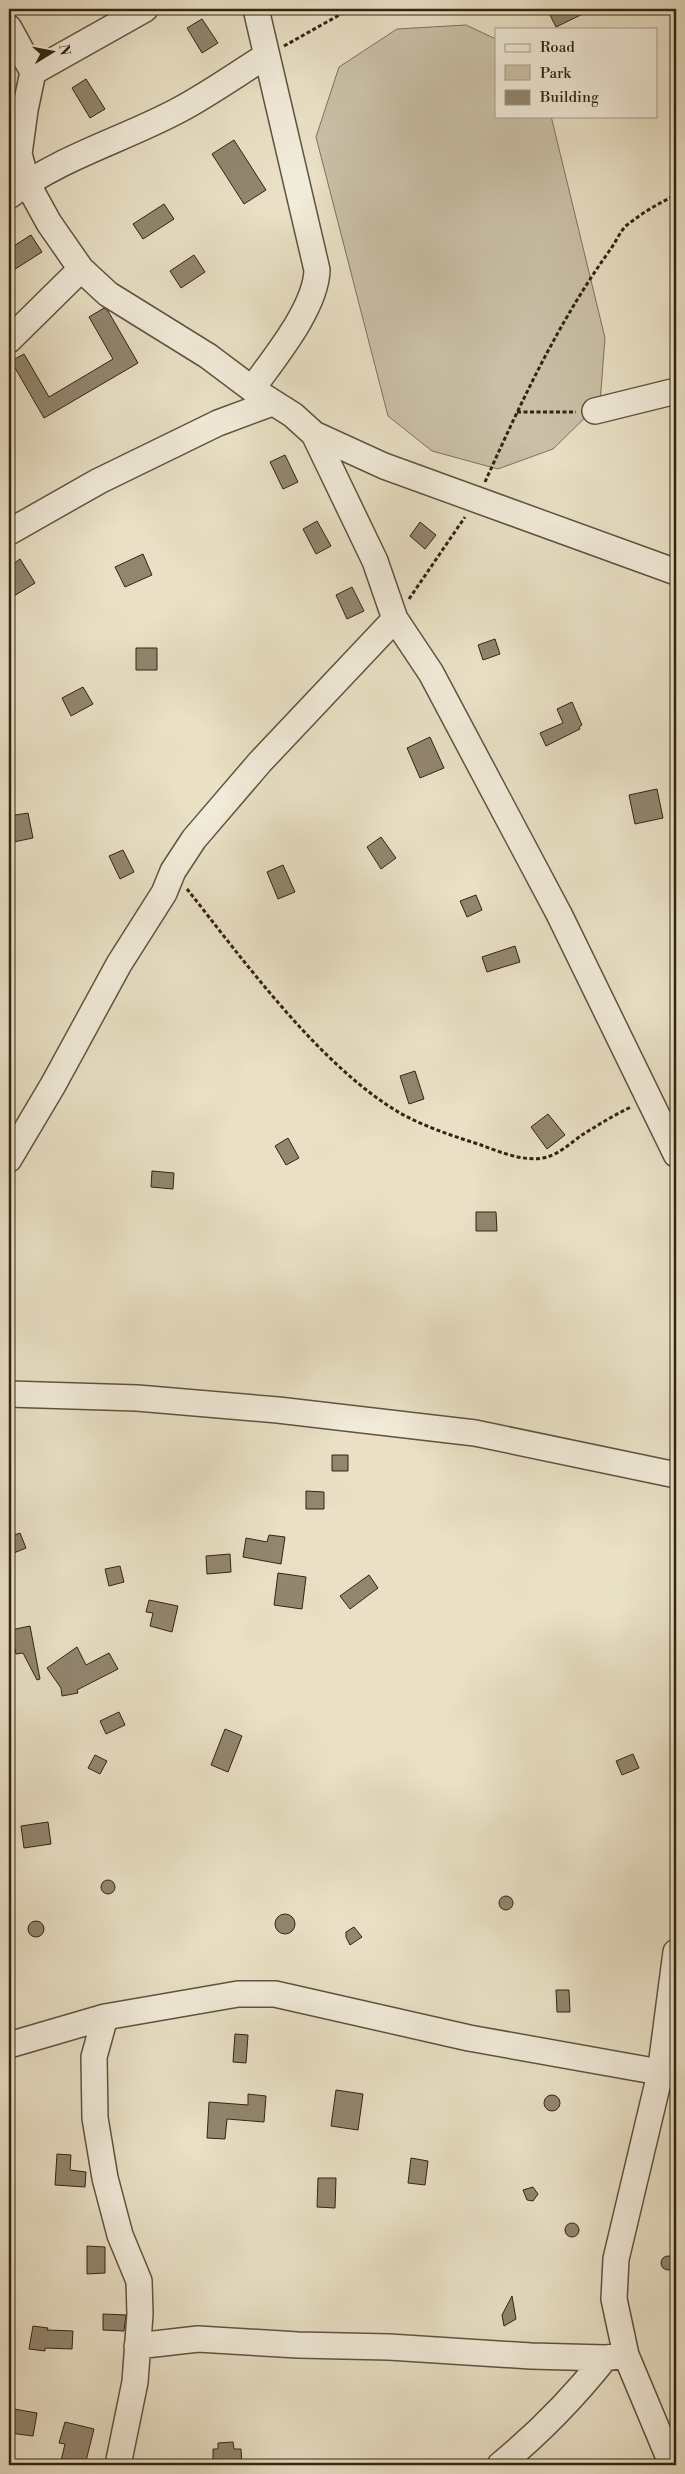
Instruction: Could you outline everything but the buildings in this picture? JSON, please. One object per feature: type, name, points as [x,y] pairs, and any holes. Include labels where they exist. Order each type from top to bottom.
[{"type":"street","points":[[33,72],[145,9]]},
{"type":"street","points":[[252,389],[294,327],[312,296],[317,277],[316,262],[256,9]]},
{"type":"street","points":[[9,28],[33,72],[19,154],[18,189],[49,223],[81,269],[108,294],[208,356],[272,403],[293,415],[314,434],[384,466],[676,572]]},
{"type":"street","points":[[18,189],[94,147],[179,110],[266,56]]},
{"type":"street","points":[[9,340],[81,269]]},
{"type":"street","points":[[595,411],[676,391]]},
{"type":"street","points":[[9,532],[99,481],[209,427],[272,403]]},
{"type":"street","points":[[314,434],[375,561],[395,619],[431,673],[555,906],[676,1154]]},
{"type":"street","points":[[9,1159],[53,1085],[119,964],[164,893],[173,871],[194,839],[260,762],[395,619]]},
{"type":"street","points":[[9,1394],[156,1399],[278,1410],[475,1433],[676,1475]]},
{"type":"street","points":[[672,2465],[616,2356],[614,2299],[616,2259],[668,2074],[676,1952]]},
{"type":"street","points":[[9,2045],[105,2017],[238,1994],[275,1994],[469,2038],[668,2074]]},
{"type":"street","points":[[105,2017],[94,2057],[95,2118],[105,2178],[120,2235],[139,2281],[140,2314],[136,2382],[118,2465]]},
{"type":"street","points":[[137,2346],[198,2340],[616,2356]]},
{"type":"street","points":[[500,2465],[525,2445],[581,2388],[616,2356]]},
{"type":"path","points":[[266,56],[350,9]]},
{"type":"path","points":[[395,619],[477,500],[517,412],[581,292],[626,226],[649,209],[676,195]]},
{"type":"path","points":[[517,412],[595,411]]},
{"type":"path","points":[[173,871],[265,985],[316,1042],[351,1076],[399,1112],[416,1121],[460,1139],[512,1155],[547,1157],[621,1112],[649,1098]]},
{"type":"green space","points":[[466,25],[495,39],[495,118],[551,118],[605,338],[600,403],[553,449],[498,469],[432,451],[388,416],[316,137],[339,67],[397,29]]}]
